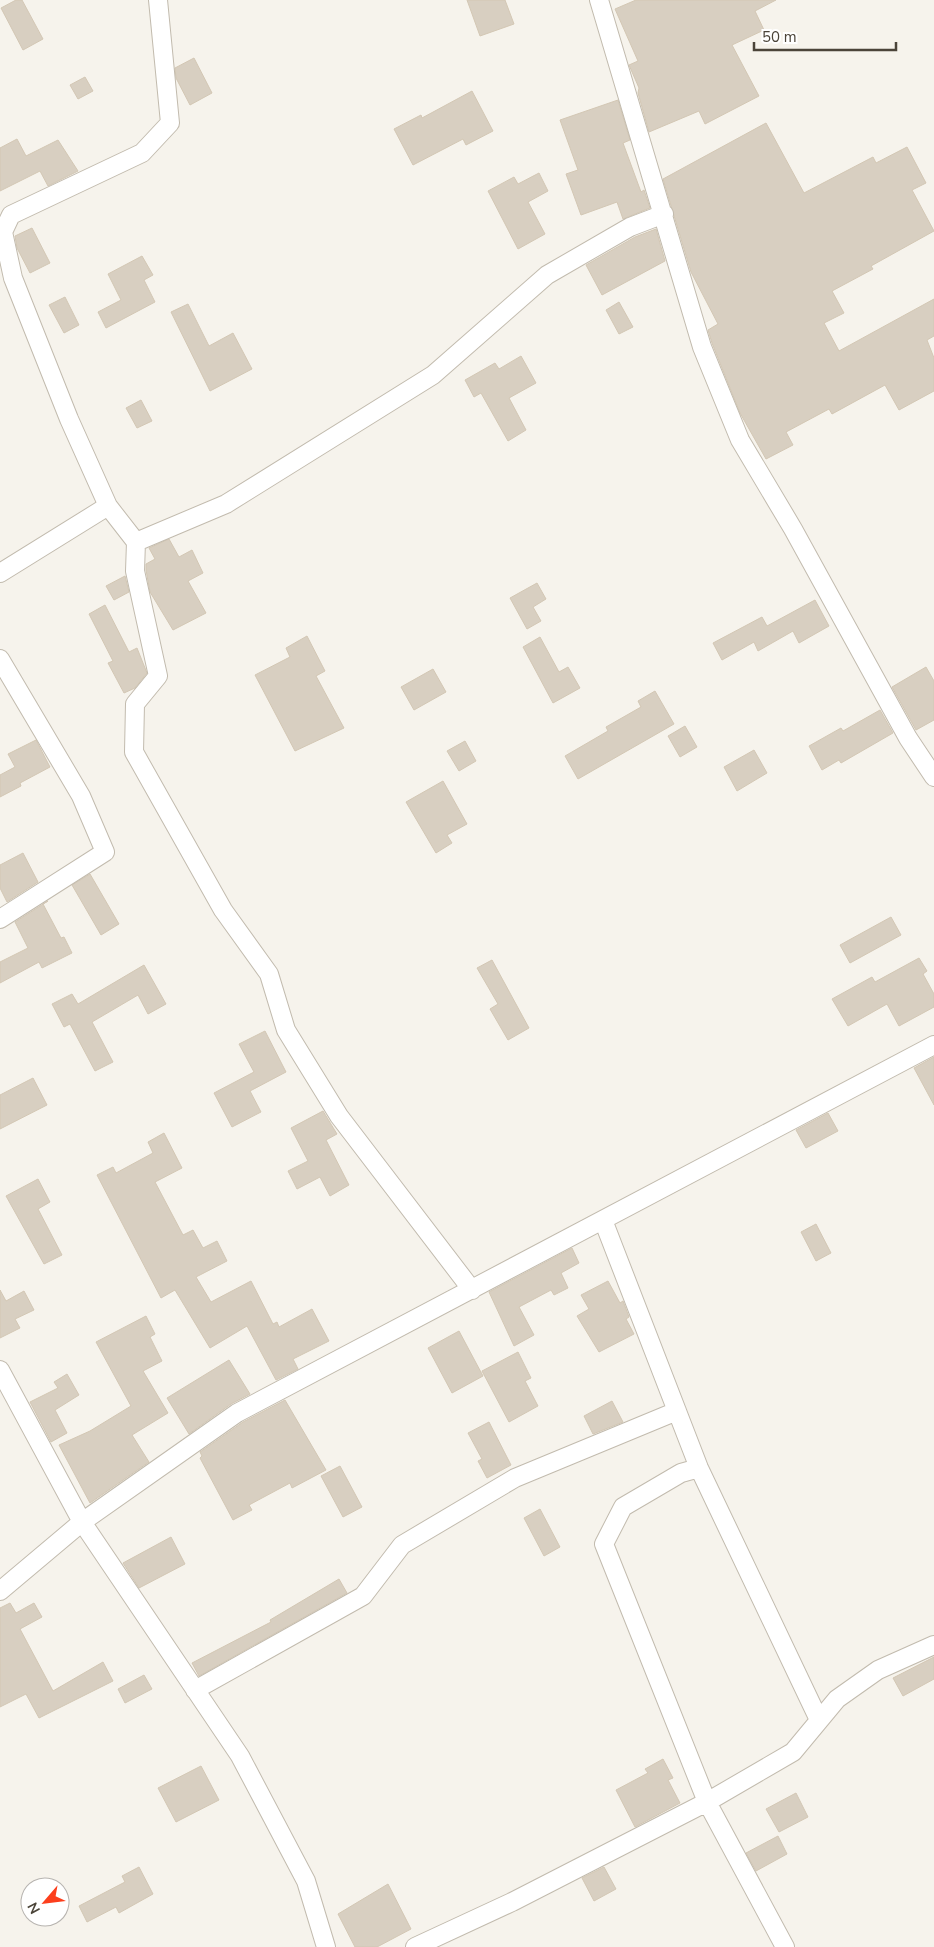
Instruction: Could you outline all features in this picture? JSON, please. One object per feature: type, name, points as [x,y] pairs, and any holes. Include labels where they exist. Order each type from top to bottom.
[{"type":"street","points":[[158,0],[170,123],[142,154],[11,214],[4,232],[13,278],[69,419],[108,506],[136,542],[134,572],[158,676],[134,704],[134,752],[223,910],[269,974],[286,1030],[339,1116],[472,1290]]},
{"type":"street","points":[[598,0],[664,214],[702,347],[740,440],[793,529],[908,738],[934,777]]},
{"type":"street","points":[[136,542],[226,504],[433,375],[547,275],[630,227],[664,214]]},
{"type":"street","points":[[0,573],[108,506]]},
{"type":"street","points":[[0,659],[81,796],[105,852],[0,919]]},
{"type":"street","points":[[0,1591],[82,1522],[237,1413],[934,1045]]},
{"type":"street","points":[[603,1220],[699,1468],[819,1720]]},
{"type":"street","points":[[0,1370],[82,1522],[240,1756],[306,1881],[326,1947]]},
{"type":"street","points":[[195,1690],[363,1596],[402,1545],[515,1478],[677,1411]]},
{"type":"street","points":[[699,1468],[681,1473],[624,1507],[604,1544],[707,1802],[786,1947]]},
{"type":"street","points":[[423,1945],[512,1902],[707,1802],[793,1752],[837,1699],[878,1670],[934,1646]]},
{"type":"building","points":[[16,0],[22,0],[43,39],[23,50],[1,8]]},
{"type":"building","points":[[467,0],[505,0],[514,24],[480,36]]},
{"type":"building","points":[[636,0],[776,0],[755,11],[764,30],[732,45],[759,96],[705,124],[699,111],[649,132],[638,93],[639,88],[629,65],[638,61],[615,9]]},
{"type":"building","points":[[194,58],[212,93],[190,105],[176,78],[175,68]]},
{"type":"building","points":[[85,77],[93,91],[78,99],[70,85]]},
{"type":"building","points":[[472,91],[493,131],[466,145],[463,139],[413,165],[394,129],[421,115],[422,118]]},
{"type":"building","points":[[618,100],[630,140],[623,143],[641,192],[644,190],[650,208],[623,219],[617,202],[581,215],[566,174],[578,170],[560,120]]},
{"type":"building","points":[[766,123],[804,193],[873,157],[876,163],[907,147],[926,183],[912,190],[934,231],[871,266],[873,269],[832,291],[844,313],[824,323],[839,351],[934,299],[934,336],[927,340],[934,358],[934,391],[899,410],[885,385],[832,414],[829,409],[786,432],[793,445],[766,459],[740,413],[712,343],[708,330],[718,324],[691,272],[663,179]]},
{"type":"building","points":[[17,139],[26,156],[58,140],[78,171],[48,186],[40,171],[0,191],[0,148]]},
{"type":"building","points":[[539,173],[548,191],[528,202],[545,234],[518,249],[488,191],[514,177],[518,184]]},
{"type":"building","points":[[32,228],[50,263],[30,273],[17,248],[15,236]]},
{"type":"building","points":[[656,229],[665,261],[602,295],[586,265],[635,237]]},
{"type":"building","points":[[142,256],[153,275],[144,280],[155,302],[106,328],[98,312],[121,300],[108,274]]},
{"type":"building","points":[[65,297],[79,325],[64,333],[49,305]]},
{"type":"building","points":[[619,302],[633,327],[619,334],[606,310]]},
{"type":"building","points":[[188,304],[209,346],[233,333],[252,369],[210,391],[171,312]]},
{"type":"building","points":[[521,356],[536,383],[509,398],[526,430],[508,441],[481,393],[474,397],[465,380],[495,363],[499,369]]},
{"type":"building","points":[[141,400],[152,421],[137,428],[126,408]]},
{"type":"building","points":[[169,539],[179,557],[192,550],[203,573],[188,581],[206,613],[173,630],[150,592],[146,570],[146,564],[155,559],[149,548]]},
{"type":"building","points":[[125,576],[129,592],[114,600],[106,586]]},
{"type":"building","points":[[537,583],[546,599],[533,607],[541,621],[527,629],[510,598]]},
{"type":"building","points":[[815,600],[829,626],[799,643],[793,631],[758,651],[754,642],[722,660],[713,643],[762,617],[767,626]]},
{"type":"building","points":[[105,605],[129,652],[137,648],[147,673],[135,688],[124,693],[108,663],[113,661],[89,614]]},
{"type":"building","points":[[307,636],[325,671],[316,676],[344,728],[295,751],[255,675],[290,657],[286,648]]},
{"type":"building","points":[[540,637],[559,672],[568,667],[580,688],[553,703],[523,647]]},
{"type":"building","points":[[926,667],[934,681],[934,720],[916,730],[892,687]]},
{"type":"building","points":[[433,669],[446,692],[414,710],[401,687]]},
{"type":"building","points":[[655,691],[674,724],[578,779],[565,756],[608,731],[606,727],[641,707],[638,701]]},
{"type":"building","points":[[880,710],[893,733],[841,763],[839,760],[822,770],[809,746],[841,728],[843,731]]},
{"type":"building","points":[[685,726],[697,747],[680,757],[668,736]]},
{"type":"building","points":[[36,740],[50,767],[20,783],[21,786],[0,797],[0,775],[15,767],[8,754]]},
{"type":"building","points":[[465,741],[476,761],[459,771],[447,751]]},
{"type":"building","points":[[754,750],[767,773],[737,791],[724,767]]},
{"type":"building","points":[[443,781],[467,824],[447,835],[452,843],[436,853],[406,802]]},
{"type":"building","points":[[23,853],[38,882],[7,902],[0,888],[0,865]]},
{"type":"building","points":[[90,874],[119,924],[101,935],[72,885]]},
{"type":"building","points":[[43,904],[61,938],[64,937],[72,953],[42,968],[39,962],[0,983],[0,962],[28,948],[15,922]]},
{"type":"building","points":[[891,917],[901,935],[850,963],[840,945]]},
{"type":"building","points":[[919,958],[927,971],[923,974],[934,994],[934,1007],[899,1026],[887,1004],[848,1026],[832,999],[872,977],[875,982]]},
{"type":"building","points":[[492,960],[529,1028],[508,1040],[490,1009],[498,1004],[477,968]]},
{"type":"building","points":[[144,965],[166,1004],[148,1014],[138,995],[92,1022],[113,1062],[95,1071],[70,1024],[64,1027],[52,1004],[72,994],[78,1004]]},
{"type":"building","points":[[265,1031],[286,1072],[250,1091],[261,1112],[232,1127],[214,1093],[254,1072],[239,1044]]},
{"type":"building","points":[[934,1057],[934,1105],[914,1068]]},
{"type":"building","points":[[33,1078],[47,1105],[0,1129],[0,1095]]},
{"type":"building","points":[[323,1111],[337,1134],[326,1140],[349,1185],[330,1196],[320,1177],[297,1189],[288,1171],[308,1161],[291,1128]]},
{"type":"building","points":[[828,1113],[838,1131],[806,1148],[796,1130]]},
{"type":"building","points":[[164,1133],[182,1168],[155,1182],[183,1235],[193,1230],[203,1248],[217,1241],[227,1261],[196,1277],[211,1302],[251,1281],[273,1324],[277,1322],[279,1327],[312,1309],[329,1341],[293,1359],[298,1369],[276,1380],[247,1326],[210,1348],[175,1290],[161,1298],[97,1175],[113,1167],[116,1173],[153,1153],[148,1142]]},
{"type":"building","points":[[38,1179],[50,1202],[38,1209],[62,1255],[44,1264],[6,1196]]},
{"type":"building","points":[[816,1224],[831,1253],[816,1261],[801,1232]]},
{"type":"building","points":[[572,1248],[579,1263],[561,1273],[568,1288],[554,1295],[551,1290],[519,1307],[534,1335],[514,1346],[489,1292]]},
{"type":"building","points":[[608,1281],[620,1303],[623,1301],[629,1317],[626,1319],[634,1334],[599,1352],[577,1316],[589,1309],[581,1295]]},
{"type":"building","points":[[0,1290],[6,1301],[24,1291],[34,1310],[15,1319],[20,1328],[0,1338]]},
{"type":"building","points":[[146,1316],[155,1334],[150,1337],[162,1361],[143,1371],[168,1413],[132,1435],[149,1462],[90,1503],[59,1445],[90,1431],[131,1406],[96,1342]]},
{"type":"building","points":[[459,1331],[483,1376],[452,1393],[428,1348]]},
{"type":"building","points":[[518,1352],[531,1378],[525,1381],[538,1406],[509,1422],[482,1371]]},
{"type":"building","points":[[229,1360],[250,1394],[231,1404],[189,1434],[167,1398]]},
{"type":"building","points":[[67,1374],[79,1395],[55,1410],[67,1433],[51,1442],[30,1402],[58,1388],[54,1382]]},
{"type":"building","points":[[285,1400],[326,1470],[292,1488],[290,1483],[249,1505],[252,1510],[233,1520],[200,1458],[202,1456],[200,1452],[243,1422]]},
{"type":"building","points":[[612,1401],[623,1422],[593,1434],[584,1416]]},
{"type":"building","points":[[489,1422],[511,1465],[487,1478],[478,1461],[482,1459],[468,1433]]},
{"type":"building","points":[[340,1466],[362,1507],[343,1517],[321,1476]]},
{"type":"building","points":[[540,1509],[560,1547],[544,1556],[524,1518]]},
{"type":"building","points":[[171,1537],[185,1564],[139,1588],[123,1563]]},
{"type":"building","points":[[339,1579],[347,1593],[199,1676],[192,1663],[271,1622],[270,1620]]},
{"type":"building","points":[[10,1603],[16,1613],[34,1603],[42,1617],[20,1629],[53,1691],[103,1662],[113,1681],[39,1718],[26,1694],[0,1707],[0,1608]]},
{"type":"building","points":[[934,1657],[934,1679],[903,1696],[893,1678]]},
{"type":"building","points":[[144,1675],[152,1689],[125,1703],[118,1689]]},
{"type":"building","points":[[663,1759],[673,1778],[668,1780],[680,1803],[635,1827],[616,1790],[648,1773],[645,1769]]},
{"type":"building","points":[[201,1766],[219,1800],[176,1822],[158,1788]]},
{"type":"building","points":[[796,1793],[808,1817],[779,1832],[766,1809]]},
{"type":"building","points":[[778,1836],[787,1854],[756,1871],[746,1853]]},
{"type":"building","points":[[139,1867],[153,1894],[119,1913],[116,1907],[87,1922],[79,1906],[125,1882],[122,1876]]},
{"type":"building","points":[[604,1867],[616,1889],[594,1901],[582,1878]]},
{"type":"building","points":[[388,1884],[411,1929],[377,1947],[355,1947],[338,1914]]}]
